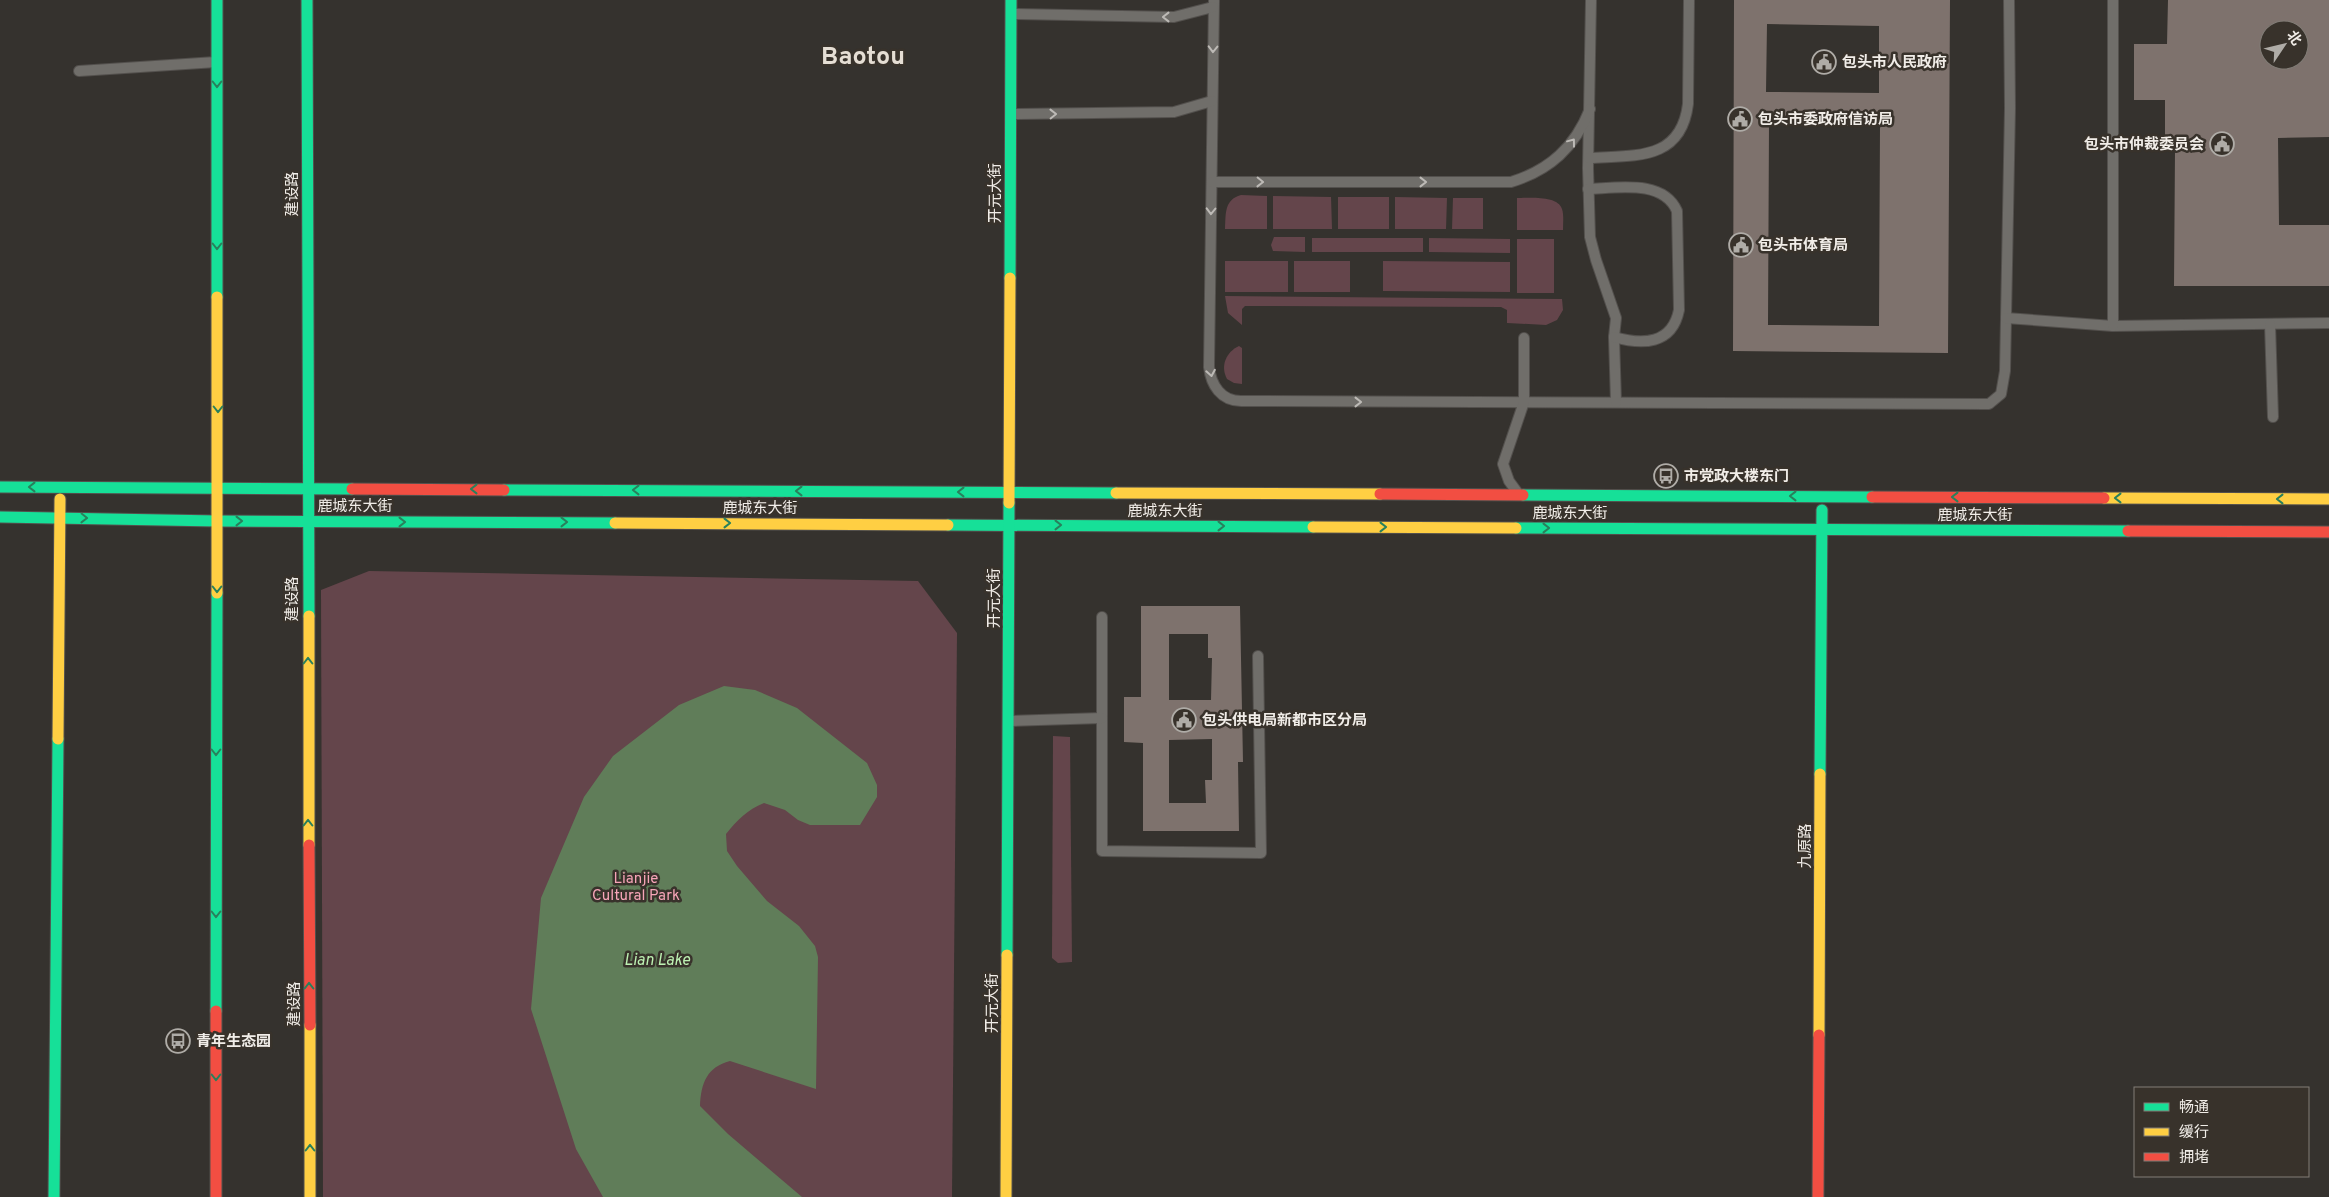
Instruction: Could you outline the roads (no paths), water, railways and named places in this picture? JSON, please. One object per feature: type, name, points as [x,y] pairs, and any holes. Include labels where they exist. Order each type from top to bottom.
[{"type":"main road","points":[[216,1197],[217,0]]},
{"type":"main road","name":"建设路","points":[[307,0],[310,1197]]},
{"type":"main road","name":"开元大街","points":[[1006,1197],[1011,2]]},
{"type":"main road","name":"鹿城东大街","points":[[0,487],[2329,499]]},
{"type":"main road","points":[[54,1197],[60,487]]},
{"type":"main road","name":"九原路","points":[[1818,1197],[1822,496]]},
{"type":"main road","name":"鹿城东大街","points":[[0,517],[217,521],[2329,532]]},
{"type":"lane","points":[[1588,158],[1651,154],[1665,147],[1680,132],[1686,120],[1688,104],[1689,0]]},
{"type":"lane","points":[[1011,2],[1014,15],[1023,16],[1174,17],[1214,3],[1210,367],[1212,382],[1223,396],[1234,401],[1990,404],[1998,399],[2003,390],[2005,371],[2010,108],[2009,0]]},
{"type":"lane","points":[[2113,0],[2113,326]]},
{"type":"lane","points":[[1590,1],[1588,189],[1590,237],[1616,318],[1614,337],[1616,402]]},
{"type":"lane","points":[[79,71],[218,62]]},
{"type":"lane","points":[[1011,106],[1014,115],[1174,112],[1212,101]]},
{"type":"lane","points":[[1212,182],[1511,182],[1534,174],[1562,155],[1574,140],[1590,109]]},
{"type":"lane","points":[[1588,189],[1651,190],[1669,199],[1678,211],[1679,310],[1676,319],[1665,334],[1652,341],[1632,342],[1614,337]]},
{"type":"lane","points":[[2006,318],[2113,326],[2329,323]]},
{"type":"lane","points":[[2270,324],[2273,417]]},
{"type":"lane","points":[[1519,495],[1509,481],[1503,464],[1524,402],[1524,338]]},
{"type":"lane","points":[[1102,617],[1102,851],[1261,853],[1258,656]]},
{"type":"lane","points":[[1009,721],[1102,718]]},
{"type":"water","name":"Lian Lake","points":[[724,686],[755,690],[797,708],[867,763],[877,785],[877,797],[860,825],[810,825],[798,820],[785,810],[764,803],[743,816],[726,834],[727,851],[737,866],[767,901],[799,926],[815,946],[818,957],[816,1089],[730,1061],[716,1067],[707,1077],[702,1090],[700,1106],[728,1134],[802,1197],[603,1197],[576,1149],[531,1009],[541,898],[584,797],[613,756],[679,705]]},
{"type":"place","name":"包头市人民政府","points":[[1824,62]]},
{"type":"place","name":"包头市委政府信访局","points":[[1740,119]]},
{"type":"place","name":"包头市仲裁委员会","points":[[2222,144]]},
{"type":"place","name":"包头市体育局","points":[[1741,245]]},
{"type":"place","name":"市党政大楼东门","points":[[1666,476]]},
{"type":"place","name":"包头供电局新都市区分局","points":[[1184,720]]},
{"type":"place","name":"青年生态园","points":[[178,1041]]},
{"type":"district","name":"Baotou","points":[[863,55]]},
{"type":"park label","name":"Lianjie Cultural Park","points":[[636,886]]}]
